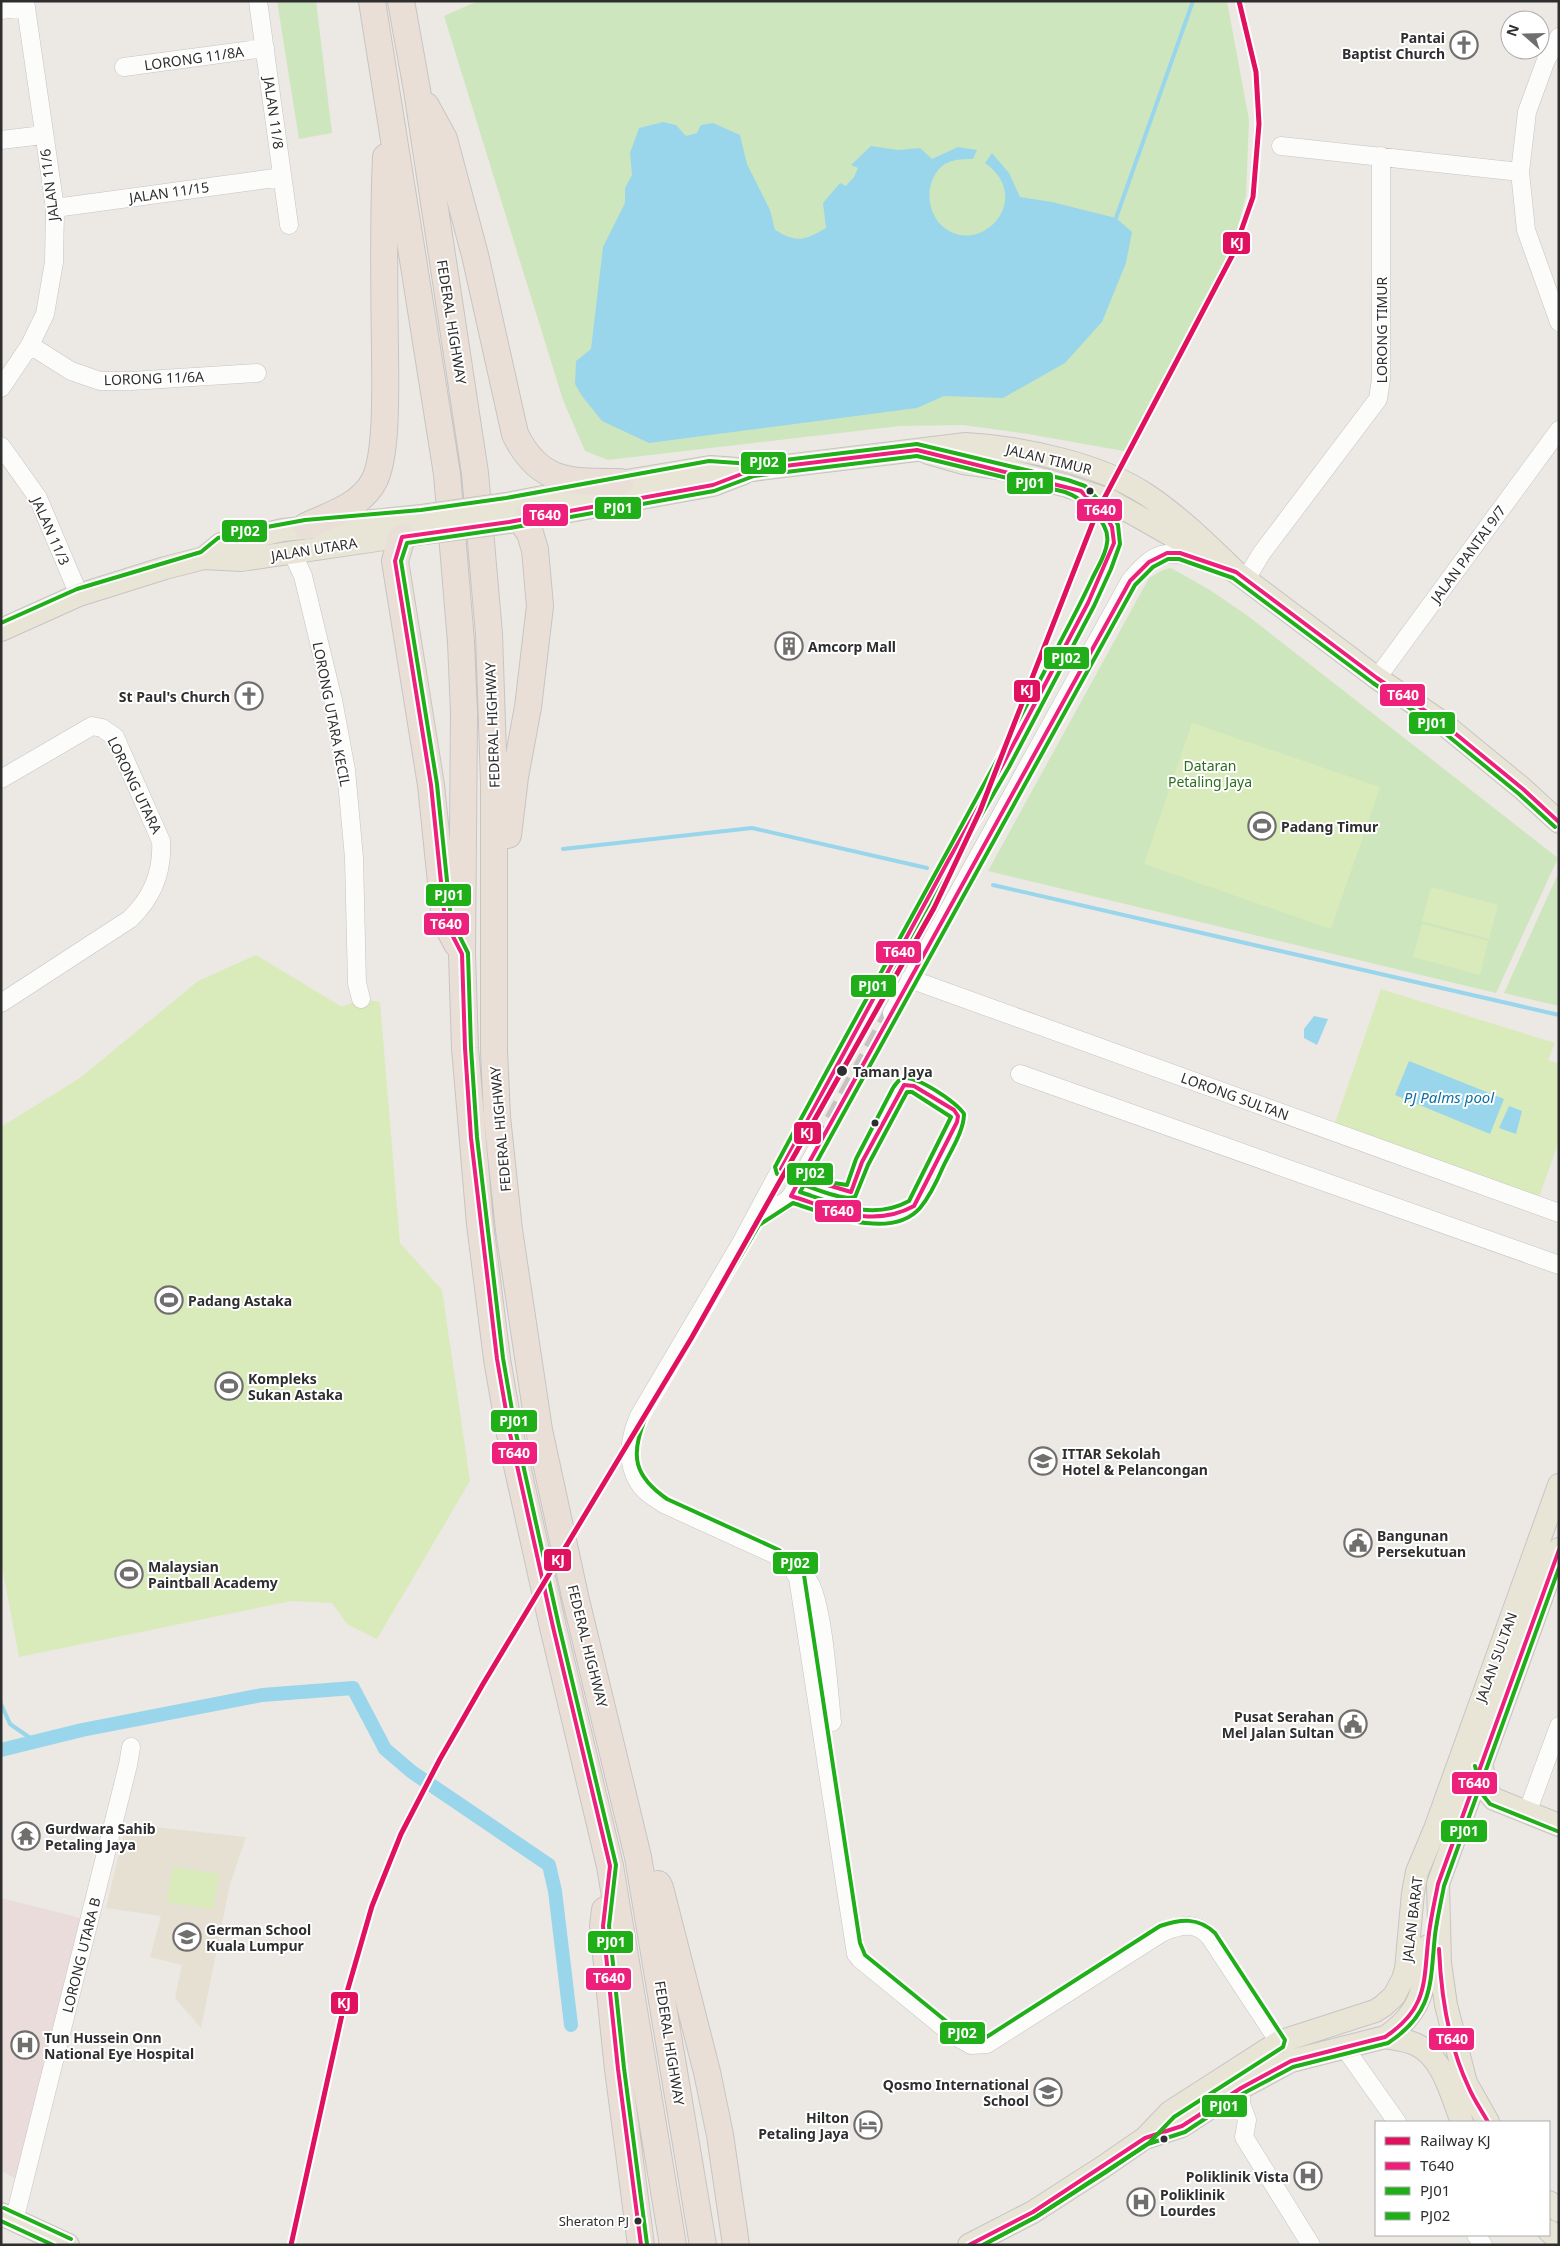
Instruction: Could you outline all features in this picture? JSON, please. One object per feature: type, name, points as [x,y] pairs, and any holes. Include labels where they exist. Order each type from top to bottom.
[{"type":"highway","name":"FEDERAL HIGHWAY","points":[[372,1],[449,494],[461,642],[464,713],[462,954],[465,1048],[471,1138],[496,1359],[510,1434],[548,1608],[610,1866],[673,2245]]},
{"type":"highway","name":"FEDERAL HIGHWAY","points":[[401,1],[417,90],[475,473],[489,634],[494,783],[493,948],[497,1116],[509,1230],[539,1430],[573,1586],[638,1857],[703,2245]]},
{"type":"highway","points":[[417,90],[444,139],[475,255],[515,434],[523,450],[538,466],[565,479],[576,482],[620,482]]},
{"type":"highway","points":[[306,526],[364,497],[375,481],[382,458],[385,388],[384,209],[388,97]]},
{"type":"highway","points":[[493,948],[515,777],[528,707],[540,606],[535,550],[530,533],[512,515]]},
{"type":"highway","points":[[416,529],[395,561],[430,785],[445,920],[462,954]]},
{"type":"highway","points":[[638,1857],[660,1888],[707,2072],[720,2135],[736,2245]]},
{"type":"highway","points":[[610,1866],[603,1926],[618,2069],[641,2245]]},
{"type":"main road","name":"JALAN TIMUR","points":[[512,515],[620,482],[710,467],[752,470],[966,444],[1030,452],[1106,475],[1146,494],[1182,521],[1241,576],[1377,678],[1440,721],[1559,822]]},
{"type":"main road","name":"JALAN TIMUR","points":[[917,450],[963,463],[998,468],[1109,500],[1241,576]]},
{"type":"main road","name":"JALAN TIMUR","points":[[416,529],[713,485],[752,470]]},
{"type":"main road","name":"JALAN UTARA","points":[[204,558],[221,544],[306,526],[416,529]]},
{"type":"main road","name":"JALAN UTARA","points":[[1,630],[79,595],[204,558],[241,560],[416,529]]},
{"type":"main road","name":"JALAN SULTAN","points":[[1435,1829],[1559,1485]]},
{"type":"main road","name":"JALAN SULTAN","points":[[1438,1884],[1559,1549]]},
{"type":"main road","points":[[1481,1764],[1488,1792],[1494,1800],[1559,1825]]},
{"type":"main road","name":"JALAN BARAT","points":[[1145,2138],[1182,2126],[1241,2088],[1291,2061],[1385,2037],[1408,2017],[1422,1994],[1426,1975],[1429,1933],[1438,1884],[1435,1829]]},
{"type":"main road","name":"JALAN BARAT","points":[[969,2245],[1033,2212],[1145,2138],[1170,2112],[1279,2042],[1376,2011],[1394,1996],[1403,1980],[1406,1969],[1417,1872],[1435,1829]]},
{"type":"main road","points":[[1438,1884],[1440,1963],[1446,2005],[1466,2083],[1487,2121]]},
{"type":"main road","points":[[1385,2037],[1417,2044],[1435,2061],[1442,2072],[1462,2121]]},
{"type":"main road","points":[[8,2217],[68,2245]]},
{"type":"street","name":"JALAN 11/8","points":[[258,1],[288,225]]},
{"type":"street","points":[[1,10],[25,4]]},
{"type":"street","name":"JALAN 11/6","points":[[1,388],[30,345],[45,314],[54,262],[55,208],[25,4]]},
{"type":"street","points":[[1559,37],[1546,60],[1527,112],[1520,172],[1526,230],[1552,282],[1559,322]]},
{"type":"street","name":"LORONG 11/8A","points":[[124,67],[265,48]]},
{"type":"street","points":[[1,140],[43,135]]},
{"type":"street","points":[[1281,146],[1520,172]]},
{"type":"street","name":"LORONG TIMUR","points":[[1241,576],[1261,554],[1378,399],[1381,379],[1381,156]]},
{"type":"street","name":"JALAN 11/15","points":[[55,208],[282,177]]},
{"type":"street","name":"LORONG 11/6A","points":[[30,345],[71,371],[100,381],[130,382],[257,373]]},
{"type":"street","name":"JALAN PANTAI 9/7","points":[[1377,678],[1559,430]]},
{"type":"street","name":"JALAN 11/3","points":[[1,446],[38,498],[79,595]]},
{"type":"street","points":[[872,1001],[1007,755],[1105,566],[1114,543],[1112,527],[1107,518],[1081,491]]},
{"type":"street","name":"LORONG UTARA KECIL","points":[[292,552],[305,586],[332,700],[346,770],[354,858],[357,983],[361,999]]},
{"type":"street","points":[[892,1013],[1130,581],[1149,562],[1167,553],[1180,553],[1241,576]]},
{"type":"street","name":"LORONG UTARA","points":[[1,779],[92,726],[102,728],[115,737],[161,841],[162,858],[160,873],[150,895],[144,906],[130,919],[1,1003]]},
{"type":"street","name":"LORONG SULTAN","points":[[910,979],[1559,1213]]},
{"type":"street","points":[[1020,1074],[1559,1265]]},
{"type":"street","points":[[800,1133],[754,1220],[639,1416],[633,1429],[630,1453],[636,1476],[642,1487],[652,1496],[664,1504],[776,1555],[792,1568],[798,1578],[807,1626],[856,1954],[867,1965],[963,2041],[971,2044],[987,2044],[1163,1932],[1188,1924],[1204,1930],[1210,1937],[1279,2042]]},
{"type":"street","points":[[754,1220],[785,1202],[791,1196],[820,1144]]},
{"type":"street","points":[[1527,1813],[1559,1726]]},
{"type":"street","name":"LORONG UTARA B","points":[[8,2217],[128,1765],[130,1747]]},
{"type":"street","points":[[1344,2047],[1396,2121]]},
{"type":"street","points":[[1241,2088],[1241,2104],[1247,2120],[1244,2137],[1311,2245]]},
{"type":"shaded area","name":"German School Kuala Lumpur","points":[[126,1824],[246,1837],[230,1884],[201,2028],[175,1998],[182,1965],[150,1957],[161,1916],[106,1908]]},
{"type":"shaded area","name":"Tun Hussein Onn National Eye Hospital","points":[[1,1898],[80,1918],[15,2178],[1,2171]]},
{"type":"green space","points":[[277,1],[316,1],[332,133],[299,139]]},
{"type":"green space","points":[[478,1],[1227,1],[1249,120],[1246,196],[1230,256],[1124,451],[963,425],[900,426],[608,460],[585,451],[563,400],[444,16]]},
{"type":"green space","name":"Dataran Petaling Jaya","points":[[1171,568],[1210,590],[1248,616],[1558,858],[1496,993],[988,871],[1149,578]]},
{"type":"green space","name":"Padang Timur","points":[[1192,723],[1380,787],[1331,929],[1144,864]]},
{"type":"green space","points":[[1557,876],[1559,878],[1559,1006],[1504,993]]},
{"type":"green space","points":[[1431,887],[1498,905],[1489,939],[1422,921]]},
{"type":"green space","points":[[1422,924],[1488,941],[1480,975],[1413,957]]},
{"type":"green space","name":"Kompleks Sukan Astaka","points":[[256,955],[342,1007],[361,999],[380,1002],[400,1243],[442,1290],[470,1481],[377,1639],[347,1624],[332,1603],[291,1601],[19,1657],[1,1561],[1,1127],[80,1078],[198,981]]},
{"type":"green space","points":[[1381,989],[1555,1043],[1548,1060],[1559,1064],[1559,1141],[1539,1197],[1334,1126]]},
{"type":"green space","points":[[173,1867],[219,1874],[213,1909],[167,1902]]},
{"type":"water","points":[[663,122],[676,125],[686,136],[697,133],[701,125],[713,123],[740,135],[747,164],[770,210],[775,230],[795,239],[812,236],[826,228],[823,203],[840,183],[846,186],[854,177],[858,168],[851,165],[871,146],[898,150],[920,148],[932,159],[958,147],[977,150],[973,159],[948,162],[941,167],[931,183],[929,193],[932,211],[943,227],[951,232],[965,236],[978,233],[990,227],[999,217],[1004,204],[1005,190],[999,176],[985,163],[992,153],[1009,173],[1020,197],[1052,202],[1116,218],[1132,232],[1126,263],[1102,322],[1065,363],[1003,398],[944,396],[917,408],[649,443],[602,421],[575,384],[576,361],[591,349],[603,247],[625,203],[625,188],[632,175],[630,153],[639,128]]},
{"type":"water","points":[[1314,1016],[1328,1019],[1317,1045],[1304,1038],[1304,1029]]},
{"type":"water","name":"PJ Palms pool","points":[[1409,1061],[1504,1099],[1490,1134],[1395,1095]]},
{"type":"water","points":[[1509,1106],[1522,1111],[1516,1134],[1499,1128]]},
{"type":"waterway","points":[[1116,218],[1193,1]]},
{"type":"waterway","points":[[563,849],[752,828],[927,868]]},
{"type":"waterway","points":[[993,885],[1559,1015]]},
{"type":"waterway","points":[[1,1750],[82,1730],[262,1695],[353,1688],[385,1749],[412,1772],[549,1865],[555,1891],[571,2025]]},
{"type":"waterway","points":[[1,1704],[10,1724],[36,1742]]},
{"type":"tunnel","points":[[800,1133],[872,1001]]},
{"type":"tunnel","points":[[820,1144],[892,1013]]},
{"type":"rail line","name":"KJ","points":[[291,2245],[347,1992],[372,1906],[401,1834],[440,1759],[483,1684],[692,1337],[934,908],[980,811],[1097,512],[1233,254],[1253,197],[1259,124],[1256,72],[1239,1]]},
{"type":"transit line","name":"PJ02","points":[[1,623],[77,589],[201,552],[218,538],[245,531],[305,520],[421,510],[506,498],[709,461],[752,464],[917,444],[1068,480],[1085,486],[1112,514],[1118,525],[1120,544],[1094,606],[1009,767],[953,864],[790,1166],[834,1183],[847,1185],[856,1159],[893,1088],[901,1079],[907,1078],[935,1090],[964,1114],[959,1134],[936,1183],[920,1208],[908,1218],[893,1223],[858,1222],[793,1203],[759,1225],[645,1419],[637,1444],[638,1464],[642,1473],[648,1482],[667,1499],[779,1550],[796,1564],[804,1575],[860,1943],[865,1955],[957,2030],[972,2039],[985,2038],[1160,1926],[1182,1921],[1196,1922],[1215,1933],[1285,2040],[1283,2047],[1174,2117],[1149,2143],[1036,2217],[983,2245]]},
{"type":"transit line","name":"T640","points":[[641,2245],[618,2069],[603,1926],[610,1866],[553,1627],[510,1434],[497,1359],[471,1138],[465,1048],[462,954],[445,921],[431,785],[395,561],[402,537],[509,522],[713,485],[752,470],[917,450],[1081,491],[1107,518],[1112,527],[1114,543],[1088,603],[1003,764],[948,861],[781,1169],[801,1177]]},
{"type":"transit line","name":"PJ01","points":[[647,2244],[624,2068],[609,1926],[616,1865],[559,1626],[516,1433],[503,1358],[477,1137],[471,1048],[468,953],[451,919],[437,784],[401,561],[407,543],[510,528],[714,491],[754,476],[917,456],[1065,492],[1087,505],[1105,527],[1107,535],[1105,552],[1056,651],[775,1167],[777,1174],[792,1180]]},
{"type":"transit line","name":"T640","points":[[801,1177],[1130,581],[1149,562],[1167,553],[1180,553],[1236,572],[1377,678],[1440,721],[1523,789],[1559,822]]},
{"type":"transit line","name":"PJ01","points":[[810,1174],[1135,585],[1153,567],[1168,559],[1179,559],[1233,578],[1373,683],[1436,726],[1519,794],[1555,827]]},
{"type":"transit line","name":"T640","points":[[904,1085],[914,1086],[954,1110],[958,1116],[957,1122],[914,1206],[898,1213],[883,1216],[852,1215],[791,1196],[801,1177],[851,1192],[862,1162],[904,1085]]},
{"type":"transit line","name":"PJ01","points":[[907,1092],[912,1092],[951,1117],[909,1201],[882,1210],[868,1210],[841,1205],[800,1192],[804,1185],[837,1196],[855,1197],[868,1165],[907,1092]]},
{"type":"transit line","name":"T640","points":[[969,2245],[1033,2212],[1145,2138],[1182,2126],[1241,2088],[1291,2061],[1385,2037],[1400,2026],[1410,2015],[1422,1991],[1430,1927],[1438,1884],[1559,1550]]},
{"type":"transit line","name":"PJ01","points":[[983,2245],[1036,2217],[1148,2144],[1185,2132],[1244,2093],[1293,2067],[1388,2043],[1403,2032],[1414,2020],[1422,2009],[1430,1983],[1436,1929],[1444,1886],[1559,1568]]},
{"type":"transit line","name":"PJ01","points":[[1475,1766],[1482,1794],[1490,1804],[1557,1831]]},
{"type":"transit line","name":"T640","points":[[1439,1949],[1444,2003],[1451,2038],[1469,2088],[1487,2121]]},
{"type":"transit line","name":"PJ02","points":[[4,2208],[71,2239]]},
{"type":"transit line","name":"PJ01","points":[[1,2221],[53,2245]]},
{"type":"place","name":"Pantai Baptist Church","points":[[1464,45]]},
{"type":"place","name":"Amcorp Mall","points":[[789,646]]},
{"type":"place","name":"St Paul's Church","points":[[249,696]]},
{"type":"place","name":"Padang Timur","points":[[1262,826]]},
{"type":"place","name":"Taman Jaya","points":[[842,1071]]},
{"type":"place","name":"Padang Astaka","points":[[169,1300]]},
{"type":"place","name":"Kompleks Sukan Astaka","points":[[229,1386]]},
{"type":"place","name":"ITTAR Sekolah Hotel & Pelancongan","points":[[1043,1461]]},
{"type":"place","name":"Bangunan Persekutuan","points":[[1358,1543]]},
{"type":"place","name":"Malaysian Paintball Academy","points":[[129,1574]]},
{"type":"place","name":"Pusat Serahan Mel Jalan Sultan","points":[[1353,1724]]},
{"type":"place","name":"Gurdwara Sahib Petaling Jaya","points":[[26,1836]]},
{"type":"place","name":"German School Kuala Lumpur","points":[[187,1937]]},
{"type":"place","name":"Tun Hussein Onn National Eye Hospital","points":[[25,2045]]},
{"type":"place","name":"Qosmo International School","points":[[1048,2092]]},
{"type":"place","name":"Hilton Petaling Jaya","points":[[868,2125]]},
{"type":"place","name":"Poliklinik Vista","points":[[1308,2176]]},
{"type":"place","name":"Poliklinik Lourdes","points":[[1141,2202]]},
{"type":"place","name":"Sheraton PJ","points":[[638,2221]]}]
